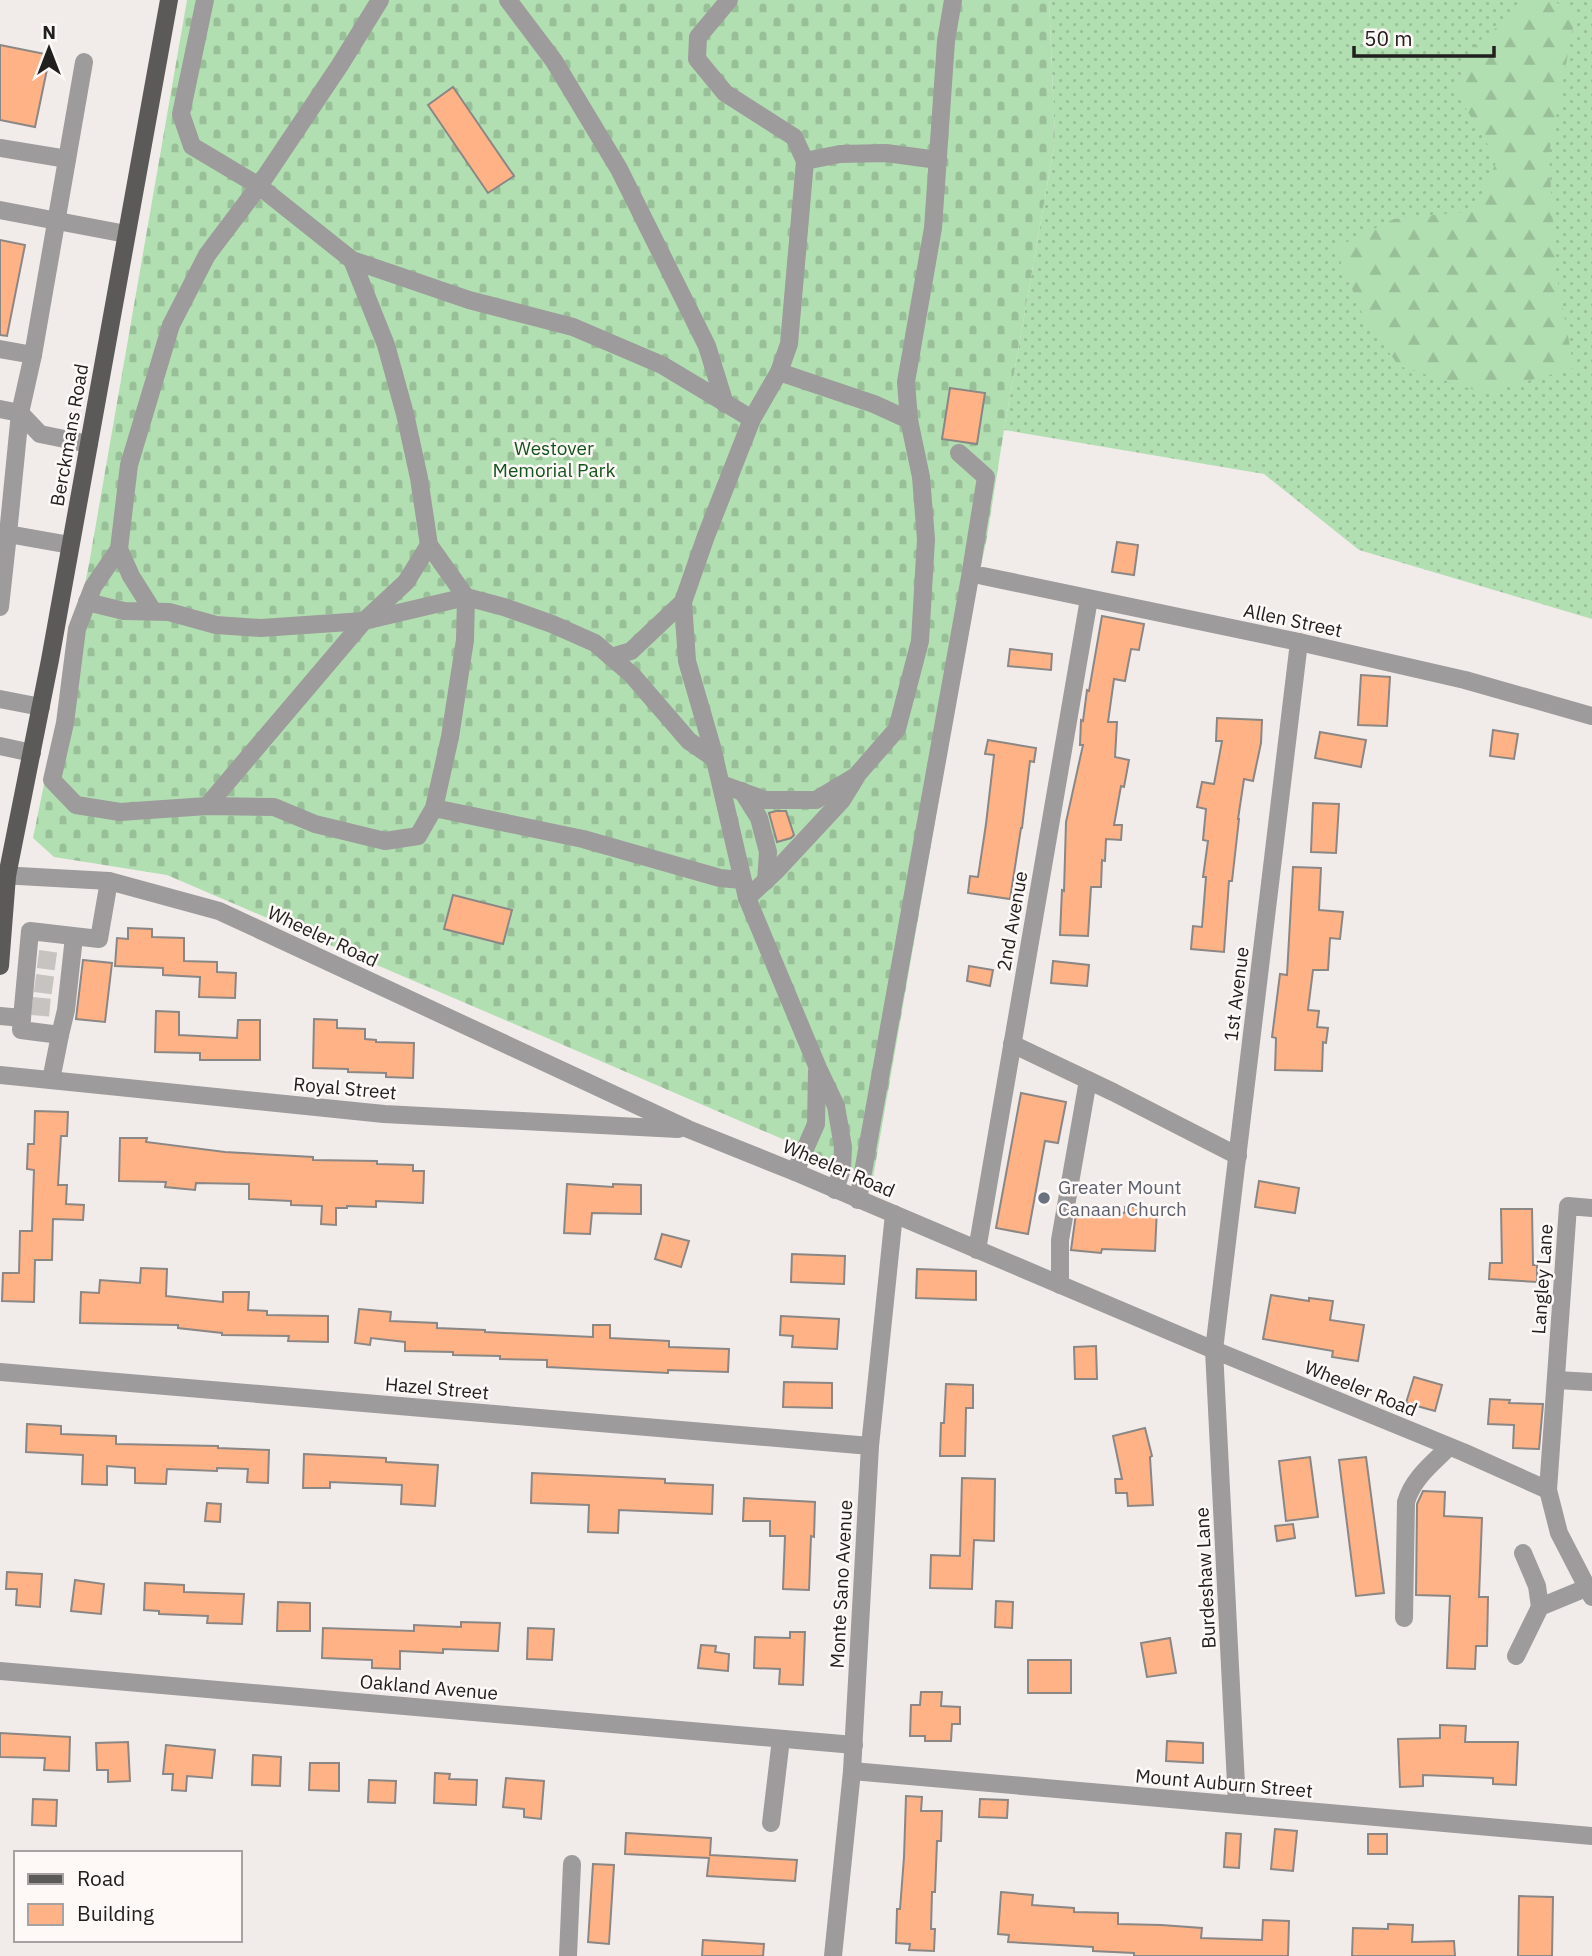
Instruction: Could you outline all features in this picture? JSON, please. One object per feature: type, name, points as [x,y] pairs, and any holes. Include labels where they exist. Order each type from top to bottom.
[{"type":"main road","name":"Berckmans Road","points":[[0,966],[4,876],[41,707],[169,0]]},
{"type":"street","points":[[205,0],[181,114],[192,146],[259,186],[352,260],[469,300],[573,327],[662,365],[752,419]]},
{"type":"street","points":[[352,260],[386,345],[405,414],[419,478],[429,545],[466,597],[465,639],[450,737],[433,808],[418,836],[385,841],[315,824],[274,807],[207,806],[120,812],[76,805],[52,780],[65,723],[77,629],[93,587],[119,549],[128,465],[171,325],[207,255],[259,186],[380,0]]},
{"type":"street","points":[[508,0],[554,61],[619,169],[707,346],[726,404]]},
{"type":"street","points":[[729,0],[698,37],[696,59],[725,93],[794,137],[805,161],[789,344],[779,372],[752,419],[683,603],[687,661],[715,759],[747,898],[836,1106],[843,1147],[842,1170],[835,1190]]},
{"type":"street","points":[[747,898],[842,800],[856,776],[897,729],[920,641],[926,539],[921,477],[909,420],[905,382],[933,228],[946,41],[953,0]]},
{"type":"street","points":[[0,607],[4,533],[20,413],[33,355],[84,62]]},
{"type":"street","points":[[0,148],[67,159]]},
{"type":"street","points":[[805,161],[840,154],[886,153],[938,160]]},
{"type":"street","points":[[0,210],[127,234]]},
{"type":"street","points":[[0,349],[33,355]]},
{"type":"street","points":[[779,372],[874,404],[909,420]]},
{"type":"street","points":[[0,410],[20,413],[40,434],[89,444]]},
{"type":"street","points":[[858,1200],[986,477],[959,453]]},
{"type":"street","points":[[4,533],[70,545]]},
{"type":"street","points":[[207,806],[364,621],[406,582],[429,545]]},
{"type":"street","points":[[119,549],[131,576],[153,611]]},
{"type":"street","name":"Allen Street","points":[[983,576],[1300,642],[1465,680],[1592,716]]},
{"type":"street","points":[[87,603],[124,611],[169,612],[216,625],[261,628],[364,621],[466,597],[552,624],[595,643],[632,675],[690,741],[715,759]]},
{"type":"street","name":"2nd Avenue","points":[[977,1250],[1089,599]]},
{"type":"street","points":[[611,657],[631,651],[683,603]]},
{"type":"street","name":"1st Avenue","points":[[1214,1350],[1300,642]]},
{"type":"street","points":[[0,699],[41,707]]},
{"type":"street","points":[[0,746],[32,752]]},
{"type":"street","points":[[721,784],[765,800],[816,800],[856,776]]},
{"type":"street","points":[[742,791],[759,818],[768,852],[766,881]]},
{"type":"street","points":[[433,808],[583,839],[720,878],[743,880]]},
{"type":"street","name":"Wheeler Road","points":[[4,876],[109,881],[219,911],[688,1129],[1548,1490]]},
{"type":"street","points":[[60,1035],[20,1030],[26,1009],[33,959],[30,931],[99,939],[109,881]]},
{"type":"street","points":[[51,1080],[60,1035],[65,963],[74,937]]},
{"type":"street","points":[[0,1016],[26,1009]]},
{"type":"street","points":[[1013,1044],[1238,1156]]},
{"type":"street","points":[[795,1172],[816,1124],[818,1068]]},
{"type":"street","name":"Royal Street","points":[[0,1075],[384,1114],[688,1129]]},
{"type":"street","points":[[1060,1285],[1060,1240],[1088,1080]]},
{"type":"street","name":"Langley Lane","points":[[1557,1380],[1568,1206],[1592,1208]]},
{"type":"street","name":"Monte Sano Avenue","points":[[833,1956],[854,1745],[870,1446],[894,1214]]},
{"type":"street","name":"Burdeshaw Lane","points":[[1214,1350],[1237,1804]]},
{"type":"street","name":"Hazel Street","points":[[0,1372],[870,1446]]},
{"type":"street","points":[[1540,1607],[1589,1592],[1559,1534],[1548,1490],[1557,1380],[1592,1382]]},
{"type":"street","points":[[1404,1618],[1406,1502],[1415,1480],[1449,1447]]},
{"type":"street","points":[[1516,1656],[1540,1607],[1537,1586],[1523,1553]]},
{"type":"street","name":"Oakland Avenue","points":[[0,1671],[854,1745]]},
{"type":"street","points":[[771,1823],[780,1739]]},
{"type":"street","name":"Mount Auburn Street","points":[[852,1771],[1592,1836]]},
{"type":"street","points":[[568,1956],[572,1864]]},
{"type":"green space","name":"Westover Memorial Park","points":[[187,0],[1049,0],[1055,141],[873,1178],[167,875],[54,857],[33,838],[89,564]]},
{"type":"green space","points":[[1049,0],[1592,0],[1592,619],[1359,550],[1264,474],[1004,430],[1055,141]]},
{"type":"green space","points":[[1531,0],[1551,0],[1576,12],[1549,154],[1556,272],[1574,368],[1484,393],[1399,366],[1364,318],[1335,248],[1394,219],[1475,211],[1497,160],[1454,89],[1473,46]]},
{"type":"building","points":[[0,45],[50,55],[35,127],[0,120]]},
{"type":"building","points":[[453,87],[514,176],[488,193],[428,105]]},
{"type":"building","points":[[0,240],[25,245],[7,336],[0,335]]},
{"type":"building","points":[[950,388],[985,393],[977,444],[942,439]]},
{"type":"building","points":[[1117,542],[1138,545],[1134,575],[1112,572]]},
{"type":"building","points":[[1102,616],[1144,624],[1139,650],[1131,649],[1125,681],[1114,679],[1108,722],[1117,722],[1115,757],[1129,760],[1114,825],[1122,825],[1121,840],[1106,839],[1101,887],[1091,887],[1088,936],[1060,935],[1066,822],[1083,745],[1080,745],[1081,720],[1083,721]]},
{"type":"building","points":[[1010,649],[1052,654],[1051,670],[1008,666]]},
{"type":"building","points":[[1361,675],[1390,677],[1387,726],[1358,725]]},
{"type":"building","points":[[1217,718],[1262,720],[1261,743],[1253,781],[1244,779],[1232,881],[1229,881],[1224,952],[1191,949],[1193,926],[1202,927],[1206,877],[1203,877],[1208,841],[1203,840],[1206,809],[1197,807],[1202,782],[1214,784],[1222,741],[1216,741]]},
{"type":"building","points":[[1493,730],[1518,734],[1514,759],[1490,756]]},
{"type":"building","points":[[1320,732],[1366,740],[1361,767],[1315,758]]},
{"type":"building","points":[[988,740],[1036,748],[1034,762],[1030,761],[1010,899],[968,893],[970,876],[978,877],[986,824],[994,755],[985,754]]},
{"type":"building","points":[[1313,803],[1339,804],[1336,853],[1311,852]]},
{"type":"building","points":[[786,811],[794,835],[777,842],[769,813]]},
{"type":"building","points":[[1293,867],[1321,868],[1319,910],[1343,912],[1340,939],[1330,938],[1328,970],[1313,970],[1308,1010],[1319,1011],[1317,1027],[1328,1028],[1326,1043],[1323,1042],[1322,1071],[1275,1070],[1276,1038],[1272,1037],[1280,974],[1287,975]]},
{"type":"building","points":[[453,895],[512,910],[503,944],[444,929]]},
{"type":"building","points":[[128,928],[152,929],[152,937],[184,938],[184,961],[217,962],[217,972],[236,973],[235,998],[199,997],[200,977],[163,975],[163,968],[115,966],[117,938],[128,939]]},
{"type":"building","points":[[83,960],[112,963],[105,1022],[76,1019]]},
{"type":"building","points":[[1053,961],[1089,965],[1087,986],[1051,983]]},
{"type":"building","points":[[969,966],[993,970],[990,986],[967,981]]},
{"type":"building","points":[[156,1011],[179,1012],[179,1035],[237,1038],[238,1020],[260,1020],[260,1060],[200,1060],[200,1053],[155,1052]]},
{"type":"building","points":[[314,1019],[337,1020],[337,1028],[365,1029],[365,1039],[376,1042],[414,1043],[413,1078],[386,1077],[386,1073],[348,1072],[348,1069],[313,1068]]},
{"type":"building","points":[[1021,1093],[1066,1102],[1058,1143],[1045,1141],[1028,1234],[996,1228]]},
{"type":"building","points":[[35,1111],[68,1112],[67,1136],[61,1136],[58,1185],[67,1185],[66,1204],[84,1205],[83,1220],[53,1219],[52,1260],[35,1260],[34,1302],[2,1301],[3,1273],[19,1273],[20,1231],[32,1231],[34,1170],[27,1169],[28,1144],[34,1144]]},
{"type":"building","points":[[120,1138],[147,1138],[146,1142],[225,1152],[413,1165],[413,1171],[424,1171],[423,1203],[376,1201],[376,1207],[336,1208],[336,1225],[321,1224],[322,1206],[249,1199],[249,1184],[196,1183],[195,1190],[165,1187],[166,1182],[119,1181]]},
{"type":"building","points":[[1259,1181],[1299,1188],[1295,1213],[1255,1207]]},
{"type":"building","points":[[567,1184],[613,1187],[613,1184],[641,1185],[641,1214],[592,1213],[590,1234],[564,1233]]},
{"type":"building","points":[[1125,1207],[1157,1208],[1155,1251],[1102,1249],[1101,1253],[1071,1250],[1076,1213],[1089,1214],[1090,1209],[1125,1213]]},
{"type":"building","points":[[1501,1209],[1532,1209],[1533,1265],[1537,1265],[1537,1282],[1489,1279],[1490,1263],[1502,1263]]},
{"type":"building","points":[[662,1234],[689,1241],[681,1267],[655,1259]]},
{"type":"building","points":[[792,1254],[845,1256],[844,1284],[791,1282]]},
{"type":"building","points":[[141,1268],[167,1269],[166,1296],[223,1302],[223,1292],[249,1292],[248,1310],[267,1311],[267,1315],[328,1316],[328,1342],[288,1341],[289,1336],[222,1335],[178,1328],[178,1325],[80,1323],[81,1292],[99,1293],[100,1280],[140,1283]]},
{"type":"building","points":[[917,1269],[976,1271],[976,1300],[916,1298]]},
{"type":"building","points":[[1271,1295],[1309,1301],[1309,1298],[1333,1301],[1330,1320],[1364,1325],[1358,1361],[1332,1357],[1333,1351],[1263,1339]]},
{"type":"building","points":[[359,1309],[391,1312],[390,1321],[437,1323],[437,1328],[485,1332],[593,1337],[593,1325],[610,1325],[610,1338],[669,1341],[669,1347],[729,1349],[728,1372],[668,1370],[668,1373],[547,1367],[547,1360],[405,1351],[405,1342],[371,1338],[370,1345],[355,1343]]},
{"type":"building","points":[[781,1316],[839,1319],[837,1349],[792,1347],[793,1336],[780,1335]]},
{"type":"building","points":[[1096,1346],[1097,1379],[1075,1379],[1074,1347]]},
{"type":"building","points":[[1414,1377],[1442,1385],[1435,1411],[1406,1403]]},
{"type":"building","points":[[784,1382],[832,1383],[832,1408],[783,1407]]},
{"type":"building","points":[[946,1384],[973,1385],[973,1408],[966,1408],[965,1456],[940,1456]]},
{"type":"building","points":[[1490,1399],[1510,1400],[1509,1403],[1543,1404],[1539,1449],[1513,1448],[1514,1425],[1488,1424]]},
{"type":"building","points":[[27,1424],[61,1426],[61,1434],[116,1436],[116,1444],[269,1450],[268,1483],[247,1482],[248,1469],[217,1468],[217,1471],[167,1469],[166,1484],[135,1483],[135,1468],[107,1466],[107,1485],[82,1484],[83,1455],[26,1452]]},
{"type":"building","points":[[1145,1428],[1152,1456],[1153,1505],[1128,1506],[1127,1493],[1116,1493],[1115,1479],[1122,1479],[1113,1436]]},
{"type":"building","points":[[304,1454],[386,1458],[386,1462],[438,1465],[435,1506],[401,1504],[402,1485],[330,1482],[330,1488],[303,1488]]},
{"type":"building","points":[[1310,1457],[1318,1517],[1286,1521],[1279,1461]]},
{"type":"building","points":[[1366,1457],[1384,1593],[1356,1596],[1339,1460]]},
{"type":"building","points":[[532,1473],[665,1479],[665,1483],[713,1485],[712,1514],[619,1510],[618,1533],[588,1532],[589,1505],[531,1503]]},
{"type":"building","points":[[962,1478],[995,1479],[994,1541],[974,1540],[972,1589],[930,1588],[931,1555],[960,1556]]},
{"type":"building","points":[[1423,1491],[1445,1492],[1444,1516],[1482,1518],[1479,1597],[1488,1597],[1487,1646],[1476,1646],[1475,1669],[1447,1668],[1450,1596],[1416,1595],[1417,1504]]},
{"type":"building","points":[[744,1498],[815,1502],[809,1590],[783,1589],[785,1536],[770,1536],[770,1521],[743,1521]]},
{"type":"building","points":[[207,1503],[221,1504],[220,1522],[205,1521]]},
{"type":"building","points":[[1293,1524],[1295,1538],[1277,1541],[1275,1526]]},
{"type":"building","points":[[7,1572],[42,1574],[40,1607],[16,1605],[17,1589],[6,1589]]},
{"type":"building","points":[[75,1580],[104,1584],[101,1614],[71,1611]]},
{"type":"building","points":[[145,1583],[184,1585],[184,1592],[244,1594],[242,1624],[207,1623],[208,1616],[159,1614],[159,1611],[144,1610]]},
{"type":"building","points":[[996,1601],[1013,1602],[1012,1628],[995,1627]]},
{"type":"building","points":[[278,1602],[310,1603],[310,1631],[277,1631]]},
{"type":"building","points":[[461,1622],[500,1623],[498,1651],[400,1651],[400,1669],[372,1668],[372,1660],[322,1658],[323,1628],[414,1631],[414,1625],[461,1627]]},
{"type":"building","points":[[528,1628],[554,1629],[552,1660],[527,1659]]},
{"type":"building","points":[[790,1632],[805,1632],[803,1685],[779,1684],[780,1669],[754,1668],[755,1637],[790,1638]]},
{"type":"building","points":[[1170,1638],[1176,1673],[1147,1677],[1141,1643]]},
{"type":"building","points":[[701,1645],[716,1646],[715,1652],[729,1654],[728,1671],[698,1668]]},
{"type":"building","points":[[1028,1660],[1071,1660],[1071,1693],[1028,1693]]},
{"type":"building","points":[[921,1692],[942,1692],[941,1706],[960,1707],[960,1724],[952,1724],[951,1741],[925,1741],[925,1736],[910,1736],[911,1705],[920,1705]]},
{"type":"building","points":[[1440,1725],[1466,1726],[1465,1742],[1518,1742],[1516,1785],[1493,1784],[1493,1778],[1423,1775],[1423,1786],[1400,1787],[1398,1739],[1440,1738]]},
{"type":"building","points":[[0,1733],[70,1737],[69,1771],[44,1770],[45,1758],[0,1757]]},
{"type":"building","points":[[1167,1741],[1203,1743],[1203,1763],[1166,1761]]},
{"type":"building","points":[[128,1742],[130,1781],[108,1782],[108,1770],[97,1770],[96,1743]]},
{"type":"building","points":[[166,1745],[215,1750],[212,1778],[187,1776],[186,1791],[172,1790],[173,1774],[163,1774]]},
{"type":"building","points":[[253,1755],[281,1757],[280,1786],[252,1785]]},
{"type":"building","points":[[310,1763],[339,1763],[339,1791],[309,1790]]},
{"type":"building","points":[[435,1773],[450,1774],[449,1779],[477,1780],[476,1805],[434,1803]]},
{"type":"building","points":[[506,1778],[544,1781],[541,1819],[524,1817],[524,1809],[503,1807]]},
{"type":"building","points":[[369,1780],[396,1781],[395,1803],[368,1802]]},
{"type":"building","points":[[906,1796],[922,1797],[921,1811],[942,1811],[941,1841],[937,1841],[935,1892],[932,1892],[931,1929],[935,1929],[934,1951],[909,1950],[910,1944],[896,1943],[897,1909],[900,1909],[904,1857]]},
{"type":"building","points":[[33,1799],[57,1800],[56,1826],[32,1825]]},
{"type":"building","points":[[980,1799],[1008,1800],[1007,1818],[979,1817]]},
{"type":"building","points":[[1275,1829],[1297,1831],[1293,1871],[1271,1869]]},
{"type":"building","points":[[626,1833],[711,1838],[710,1855],[797,1860],[795,1881],[707,1876],[709,1858],[625,1854]]},
{"type":"building","points":[[1226,1833],[1241,1834],[1239,1868],[1224,1867]]},
{"type":"building","points":[[1368,1834],[1387,1834],[1387,1854],[1368,1854]]},
{"type":"building","points":[[593,1864],[614,1865],[609,1944],[588,1942]]},
{"type":"building","points":[[1001,1892],[1033,1895],[1032,1905],[1074,1908],[1074,1912],[1118,1913],[1118,1924],[1202,1928],[1201,1938],[1262,1940],[1263,1920],[1289,1921],[1288,1956],[1134,1956],[1134,1953],[1093,1951],[1093,1947],[1008,1942],[1009,1935],[998,1934]]},
{"type":"building","points":[[1519,1896],[1553,1897],[1552,1956],[1518,1956]]},
{"type":"building","points":[[1388,1924],[1413,1925],[1412,1942],[1454,1941],[1455,1956],[1352,1956],[1353,1928],[1388,1929]]},
{"type":"building","points":[[703,1940],[764,1944],[763,1956],[702,1956]]},
{"type":"tunnel","points":[[38,959],[60,962]]},
{"type":"tunnel","points":[[35,983],[57,986]]},
{"type":"tunnel","points":[[32,1006],[54,1008]]},
{"type":"place","name":"Greater Mount Canaan Church","points":[[1044,1198]]}]
